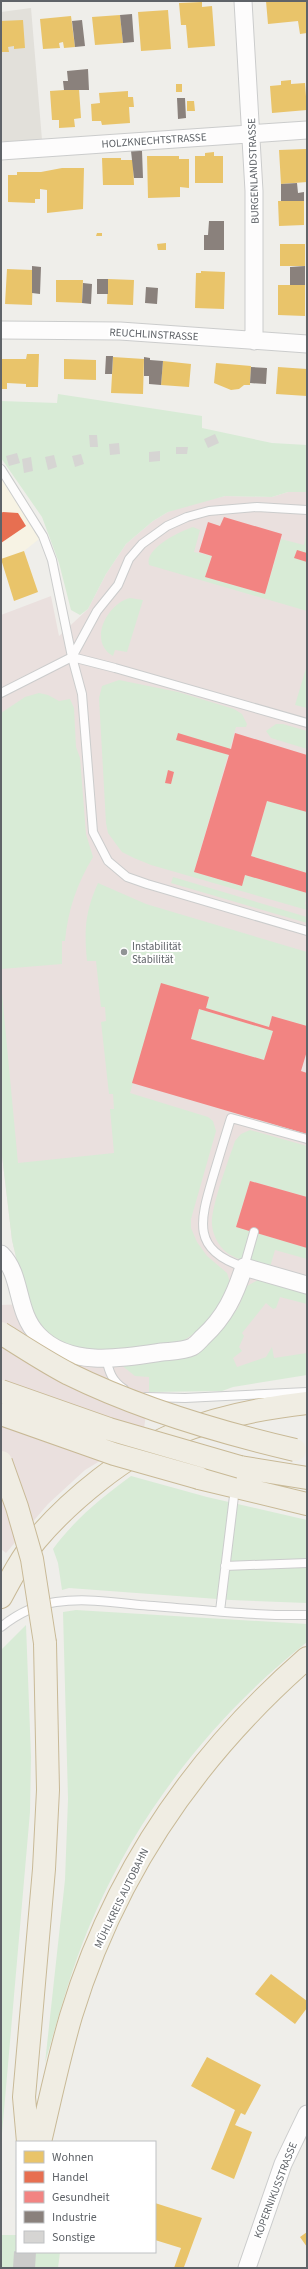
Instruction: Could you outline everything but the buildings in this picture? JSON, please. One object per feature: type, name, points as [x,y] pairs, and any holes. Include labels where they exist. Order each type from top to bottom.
[{"type":"highway","points":[[1,1333],[69,1374],[118,1395],[172,1416],[301,1451]]},
{"type":"highway","points":[[1,1391],[109,1429],[307,1504]]},
{"type":"highway","points":[[1,1597],[36,1541],[91,1488],[122,1463],[174,1435],[230,1416],[273,1407],[307,1403]]},
{"type":"highway","points":[[1,1414],[114,1454],[199,1478],[307,1478]]},
{"type":"highway","points":[[1,1462],[17,1507],[32,1559],[45,1643],[48,1790],[43,1877],[24,2097],[28,2141]]},
{"type":"highway","name":"MÜHLKREIS AUTOBAHN","points":[[40,2141],[71,2016],[86,1974],[105,1926],[145,1848],[174,1802],[222,1743],[273,1688],[307,1658]]},
{"type":"street","name":"BURGENLANDSTRASSE","points":[[243,1],[252,133],[255,227],[254,341]]},
{"type":"street","name":"HOLZKNECHTSTRASSE","points":[[1,151],[307,130]]},
{"type":"street","name":"REUCHLINSTRASSE","points":[[1,330],[120,331],[307,344]]},
{"type":"street","points":[[1,1254],[13,1272],[25,1318],[38,1336],[57,1348],[77,1356],[106,1358],[137,1356],[192,1347],[220,1320],[229,1307],[244,1268],[307,1285]]},
{"type":"street","name":"KOPERNIKUSSTRASSE","points":[[247,2268],[281,2170],[307,2114]]},
{"type":"lane","points":[[1,469],[43,536],[52,560],[72,657],[82,694],[93,832],[108,861],[128,877],[147,884],[307,931]]},
{"type":"lane","points":[[1,693],[29,677],[47,671],[72,657],[97,611],[118,585],[129,558],[142,544],[167,526],[187,517],[209,511],[256,508],[307,510]]},
{"type":"lane","points":[[72,657],[307,723]]},
{"type":"lane","points":[[254,1232],[244,1268],[229,1262],[218,1255],[208,1243],[202,1230],[205,1204],[231,1118],[307,1139]]},
{"type":"lane","points":[[106,1358],[111,1376],[116,1384],[140,1396],[185,1398],[307,1392]]},
{"type":"lane","points":[[220,1611],[237,1477]]},
{"type":"lane","points":[[226,1566],[307,1563]]},
{"type":"lane","points":[[1,1626],[25,1611],[44,1604],[65,1601],[94,1601],[220,1611],[307,1615]]},
{"type":"shaded area","points":[[31,8],[42,140],[5,142],[1,140],[1,12]]},
{"type":"shaded area","points":[[1,469],[43,536],[24,551],[1,559]]},
{"type":"shaded area","points":[[288,492],[307,492],[307,1356],[261,1366],[149,1377],[149,1395],[143,1435],[85,1470],[48,1504],[6,1553],[1,1549],[1,1305],[27,1304],[12,1240],[1,1147],[1,615],[51,596],[59,636],[88,609],[106,574],[126,544],[153,521],[168,512],[183,506],[225,496],[272,497]]},
{"type":"green space","points":[[58,394],[202,416],[202,428],[272,443],[307,445],[307,492],[288,492],[272,497],[225,496],[168,512],[153,521],[126,544],[106,574],[88,609],[80,615],[71,610],[59,563],[42,517],[1,458],[1,401],[57,403]]},
{"type":"green space","points":[[193,527],[200,530],[194,552],[212,556],[205,577],[265,594],[281,539],[304,545],[307,529],[307,611],[149,565],[149,559],[152,552],[172,536]]},
{"type":"green space","points":[[130,598],[143,600],[127,652],[115,650],[113,656],[105,649],[101,632],[108,615],[114,607],[122,601]]},
{"type":"green space","points":[[307,665],[307,708],[295,705]]},
{"type":"green space","points":[[119,680],[178,692],[234,709],[242,714],[247,724],[246,727],[236,727],[194,872],[241,886],[245,875],[307,893],[305,904],[307,905],[307,910],[151,865],[122,852],[108,833],[106,823],[99,698],[102,686]]},
{"type":"green space","points":[[39,693],[48,695],[59,701],[70,699],[74,708],[76,747],[80,758],[86,834],[93,857],[82,877],[71,907],[65,941],[62,941],[62,964],[1,969],[1,713],[25,697]]},
{"type":"green space","points":[[276,724],[283,724],[307,731],[307,749],[271,738],[266,731]]},
{"type":"green space","points":[[267,801],[307,812],[307,873],[251,856]]},
{"type":"green space","points":[[173,877],[307,917],[307,923],[171,883]]},
{"type":"green space","points":[[98,883],[146,904],[307,952],[307,1026],[272,1016],[269,1027],[206,1008],[209,997],[159,994],[130,1093],[208,1117],[213,1121],[216,1131],[191,1219],[191,1228],[197,1242],[207,1256],[227,1273],[229,1288],[216,1312],[199,1330],[183,1341],[160,1346],[96,1352],[63,1344],[41,1328],[27,1304],[12,1240],[1,1147],[1,983],[18,1163],[114,1153],[110,1109],[114,1109],[113,1094],[109,1094],[101,1022],[106,1021],[105,1007],[101,1007],[96,961],[87,961],[86,950],[86,921],[90,903]]},
{"type":"green space","points":[[199,1009],[273,1031],[264,1060],[191,1039]]},
{"type":"green space","points":[[250,1130],[307,1146],[307,1197],[250,1181],[236,1227],[307,1248],[307,1259],[275,1250],[270,1267],[236,1258],[226,1252],[218,1243],[212,1225],[217,1196],[235,1141],[241,1134]]},
{"type":"green space","points":[[258,1280],[307,1292],[307,1304],[280,1297],[276,1308],[273,1309],[266,1303],[242,1333],[244,1336],[239,1347],[242,1351],[233,1358],[237,1367],[266,1357],[272,1347],[274,1358],[307,1353],[307,1375],[233,1387],[222,1391],[149,1392],[149,1377],[135,1376],[120,1364],[199,1351],[229,1321],[239,1306],[247,1286]]},
{"type":"green space","points":[[131,1476],[207,1497],[307,1520],[307,1603],[231,1600],[69,1588],[62,1590],[58,1563],[53,1549],[79,1519],[109,1492]]},
{"type":"green space","points":[[76,1610],[307,1624],[307,1642],[243,1699],[213,1731],[185,1764],[160,1798],[136,1835],[115,1872],[88,1929],[68,1986],[45,2063],[65,1880],[68,1799],[63,1612]]},
{"type":"green space","points":[[26,1625],[31,1757],[30,1812],[1,2145],[1,1650]]},
{"type":"green space","points":[[1,2235],[16,2235],[16,2253],[60,2253],[58,2268],[1,2268]]},
{"type":"tunnel","points":[[24,2268],[25,2253]]},
{"type":"place","name":"Instabilität Stabilität","points":[[124,952]]}]
